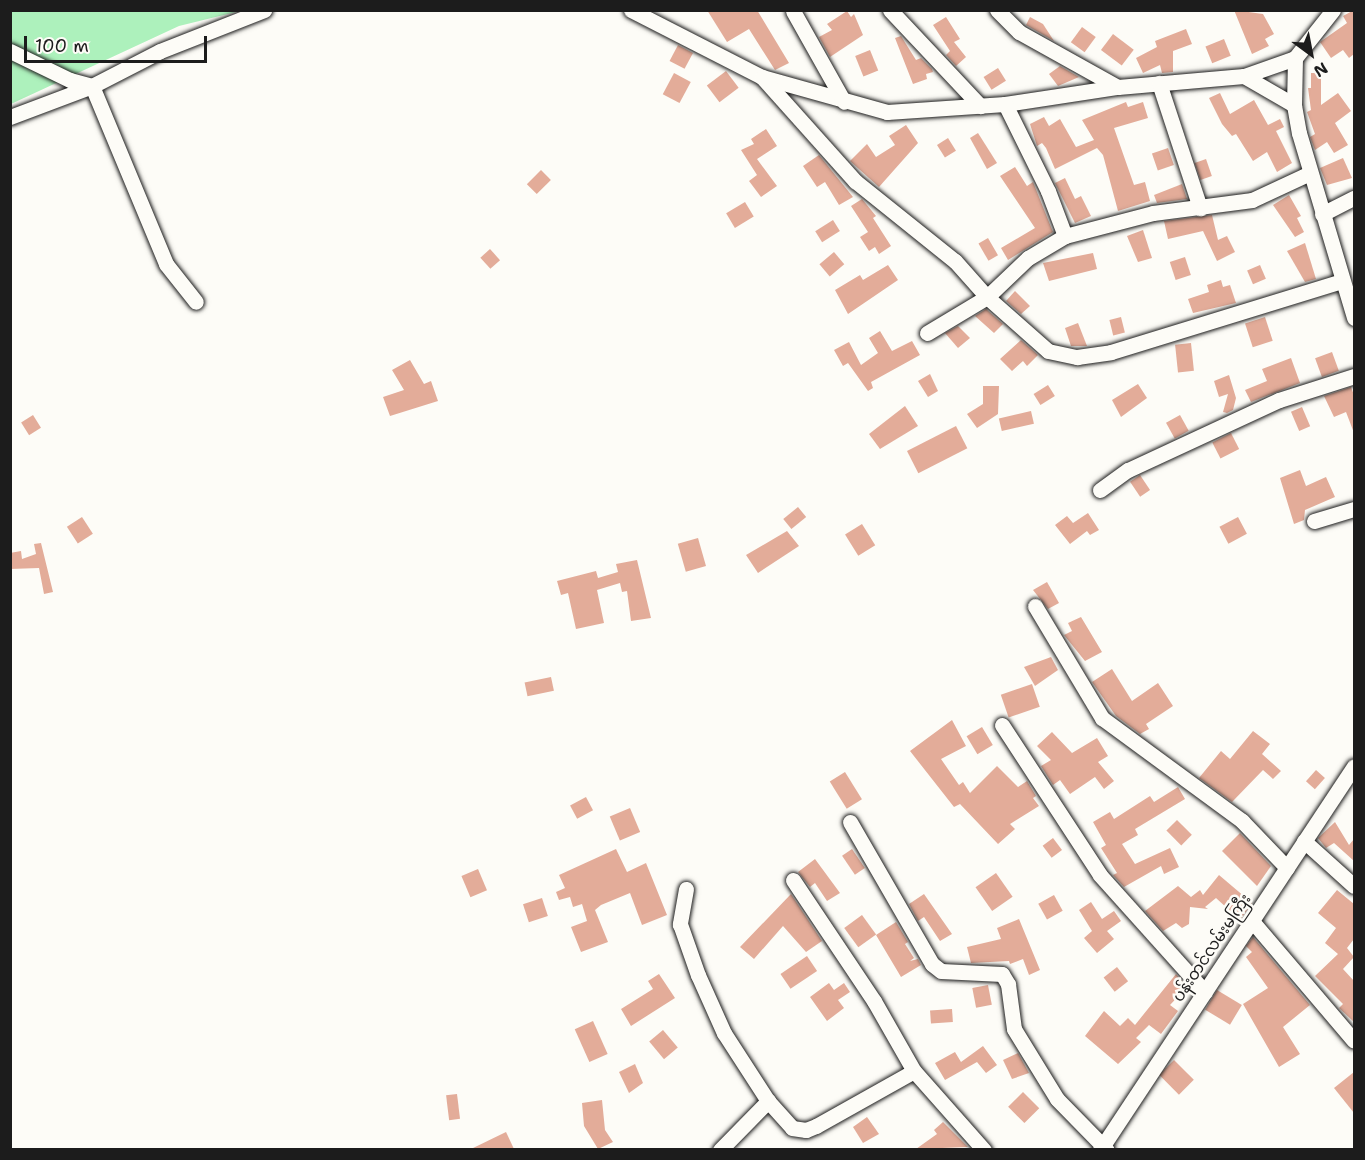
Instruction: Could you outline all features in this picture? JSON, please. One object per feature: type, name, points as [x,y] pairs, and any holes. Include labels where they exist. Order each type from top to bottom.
[{"type":"street","points":[[10,117],[92,86],[159,51],[264,10]]},
{"type":"street","points":[[631,10],[762,77],[844,102],[887,112],[1005,104],[1118,87],[1244,76],[1295,58],[1333,10]]},
{"type":"street","points":[[890,10],[980,106]]},
{"type":"street","points":[[997,10],[1019,32],[1118,87]]},
{"type":"street","points":[[793,11],[844,102]]},
{"type":"street","points":[[10,51],[70,80],[92,86]]},
{"type":"street","points":[[1295,58],[1294,105],[1310,173],[1348,289],[1354,318]]},
{"type":"street","points":[[1244,76],[1294,105]]},
{"type":"street","points":[[762,77],[855,181],[955,261],[987,297],[1048,351],[1077,357],[1111,352],[1348,289]]},
{"type":"street","points":[[1159,83],[1200,208]]},
{"type":"street","points":[[92,86],[166,264],[196,302]]},
{"type":"street","points":[[1005,104],[1048,191],[1065,236]]},
{"type":"street","points":[[927,333],[987,297],[1028,258],[1065,236],[1153,213],[1252,200],[1310,173]]},
{"type":"street","points":[[1322,214],[1354,198]]},
{"type":"street","points":[[1100,490],[1128,470],[1279,400],[1354,376]]},
{"type":"street","points":[[1314,521],[1354,509]]},
{"type":"street","points":[[1035,606],[1102,718],[1242,820],[1287,868]]},
{"type":"street","points":[[1002,724],[1100,875],[1204,992]]},
{"type":"street","name":"ပန်းတင်လမ်းမကြီး","points":[[1103,1148],[1354,766]]},
{"type":"street","points":[[850,822],[932,964],[941,970],[1002,974],[1008,984],[1014,1029],[1057,1100],[1103,1148]]},
{"type":"street","points":[[1304,841],[1354,886]]},
{"type":"street","points":[[793,880],[874,1001],[914,1071],[984,1149]]},
{"type":"street","points":[[686,889],[681,924],[698,975],[724,1033],[768,1101],[792,1128],[806,1130],[914,1071]]},
{"type":"street","points":[[1252,921],[1354,1041]]},
{"type":"street","points":[[720,1149],[768,1101]]},
{"type":"green space","points":[[10,11],[240,11],[179,26],[11,104]]},
{"type":"building","points":[[707,10],[757,10],[789,63],[775,70],[749,29],[727,42]]},
{"type":"building","points":[[1234,10],[1263,14],[1274,34],[1265,39],[1269,46],[1252,54]]},
{"type":"building","points":[[1354,10],[1354,54],[1349,58],[1343,50],[1331,58],[1320,42],[1347,23],[1343,16]]},
{"type":"building","points":[[847,11],[851,17],[854,14],[863,35],[830,57],[819,37],[832,30],[827,24]]},
{"type":"building","points":[[946,17],[960,39],[954,42],[966,57],[956,66],[946,55],[950,51],[933,25]]},
{"type":"building","points":[[1030,17],[1043,24],[1054,41],[1026,25]]},
{"type":"building","points":[[1082,27],[1096,37],[1085,52],[1071,42]]},
{"type":"building","points":[[1186,29],[1192,44],[1173,51],[1173,72],[1162,73],[1160,65],[1143,73],[1136,58],[1157,47],[1155,41]]},
{"type":"building","points":[[1113,34],[1134,50],[1122,66],[1101,50]]},
{"type":"building","points":[[901,36],[916,60],[921,58],[932,69],[933,72],[926,74],[927,79],[913,84],[895,38]]},
{"type":"building","points":[[1224,39],[1231,56],[1212,63],[1205,46]]},
{"type":"building","points":[[678,45],[693,53],[685,69],[670,61]]},
{"type":"building","points":[[870,50],[878,70],[863,76],[855,56]]},
{"type":"building","points":[[1060,66],[1079,77],[1058,86],[1049,74]]},
{"type":"building","points":[[998,68],[1006,81],[992,90],[984,77]]},
{"type":"building","points":[[726,71],[739,88],[719,102],[707,85]]},
{"type":"building","points":[[674,73],[691,82],[680,103],[663,94]]},
{"type":"building","points":[[1311,73],[1321,73],[1321,105],[1338,93],[1351,111],[1335,123],[1348,145],[1334,153],[1327,142],[1315,150],[1310,137],[1315,134],[1307,112],[1311,110],[1308,88],[1311,88]]},
{"type":"building","points":[[1220,93],[1230,114],[1254,100],[1268,125],[1280,119],[1284,127],[1276,131],[1292,163],[1277,172],[1267,152],[1253,161],[1236,134],[1232,136],[1222,124],[1209,98]]},
{"type":"building","points":[[1126,102],[1128,107],[1143,102],[1148,118],[1114,128],[1134,185],[1145,182],[1150,201],[1118,211],[1103,155],[1097,148],[1055,169],[1046,148],[1042,143],[1037,146],[1030,124],[1044,117],[1049,126],[1060,119],[1076,147],[1094,140],[1082,120]]},
{"type":"building","points":[[906,125],[918,143],[879,187],[850,161],[867,144],[876,157],[895,145],[889,136]]},
{"type":"building","points":[[766,129],[777,146],[757,159],[777,186],[761,197],[749,181],[757,175],[741,150],[754,144],[751,139]]},
{"type":"building","points":[[978,133],[997,163],[987,169],[970,138]]},
{"type":"building","points":[[948,138],[956,151],[945,158],[937,145]]},
{"type":"building","points":[[1168,148],[1174,165],[1158,171],[1152,154]]},
{"type":"building","points":[[819,155],[853,197],[839,205],[825,182],[817,187],[803,166]]},
{"type":"building","points":[[1343,158],[1352,178],[1327,185],[1320,168]]},
{"type":"building","points":[[1206,159],[1212,176],[1201,180],[1195,163]]},
{"type":"building","points":[[1015,167],[1027,186],[1033,182],[1053,232],[1008,260],[1001,248],[1035,228],[1000,176]]},
{"type":"building","points":[[541,170],[551,180],[537,194],[527,184]]},
{"type":"building","points":[[1065,178],[1075,199],[1081,196],[1091,216],[1075,223],[1055,183]]},
{"type":"building","points":[[1182,184],[1187,199],[1157,203],[1154,195]]},
{"type":"building","points":[[1289,195],[1301,216],[1297,218],[1304,232],[1295,237],[1273,205]]},
{"type":"building","points":[[862,199],[876,216],[873,218],[891,246],[879,254],[875,247],[869,251],[860,237],[868,232],[851,206]]},
{"type":"building","points":[[745,202],[754,217],[735,228],[726,213]]},
{"type":"building","points":[[1212,215],[1218,240],[1227,236],[1235,252],[1217,261],[1203,231],[1168,239],[1164,221]]},
{"type":"building","points":[[833,220],[840,231],[822,242],[815,231]]},
{"type":"building","points":[[1143,230],[1152,258],[1138,262],[1127,236]]},
{"type":"building","points":[[988,238],[998,255],[988,261],[978,244]]},
{"type":"building","points":[[1305,243],[1316,279],[1305,282],[1287,251]]},
{"type":"building","points":[[490,249],[500,260],[490,269],[480,258]]},
{"type":"building","points":[[834,252],[844,264],[830,276],[819,264]]},
{"type":"building","points":[[1093,253],[1097,269],[1049,281],[1043,263]]},
{"type":"building","points":[[1185,257],[1191,275],[1176,280],[1170,262]]},
{"type":"building","points":[[888,265],[898,280],[848,314],[835,290],[860,275],[863,280]]},
{"type":"building","points":[[1260,265],[1266,279],[1253,284],[1247,270]]},
{"type":"building","points":[[1221,280],[1223,287],[1230,285],[1236,303],[1193,313],[1188,299],[1209,292],[1207,285]]},
{"type":"building","points":[[1015,291],[1030,306],[1021,314],[1006,301]]},
{"type":"building","points":[[986,309],[1003,324],[994,333],[975,316]]},
{"type":"building","points":[[1121,317],[1125,333],[1113,335],[1109,320]]},
{"type":"building","points":[[1265,317],[1273,341],[1253,347],[1245,323]]},
{"type":"building","points":[[1078,323],[1087,346],[1071,346],[1065,328]]},
{"type":"building","points":[[958,326],[970,338],[958,348],[945,333]]},
{"type":"building","points":[[880,331],[892,351],[912,341],[920,355],[871,382],[873,388],[868,391],[848,363],[843,366],[834,350],[849,342],[861,365],[878,353],[869,338]]},
{"type":"building","points":[[1021,340],[1038,355],[1027,366],[1023,361],[1012,371],[1000,359]]},
{"type":"building","points":[[1191,343],[1194,371],[1178,373],[1175,345]]},
{"type":"building","points":[[1332,352],[1339,371],[1322,377],[1315,358]]},
{"type":"building","points":[[1291,358],[1300,383],[1251,402],[1245,390],[1267,381],[1262,369]]},
{"type":"building","points":[[410,360],[424,384],[431,381],[438,401],[390,416],[383,397],[404,390],[392,370]]},
{"type":"building","points":[[930,374],[938,391],[928,397],[918,381]]},
{"type":"building","points":[[1229,375],[1236,398],[1233,410],[1227,413],[1223,412],[1228,394],[1219,397],[1214,381]]},
{"type":"building","points":[[1138,384],[1147,398],[1121,417],[1112,400]]},
{"type":"building","points":[[1048,385],[1055,396],[1040,405],[1034,394]]},
{"type":"building","points":[[983,386],[999,386],[998,414],[977,428],[967,414],[983,404]]},
{"type":"building","points":[[1351,387],[1354,395],[1354,433],[1346,412],[1334,417],[1324,396]]},
{"type":"building","points":[[905,406],[918,426],[880,449],[869,434]]},
{"type":"building","points":[[1302,407],[1310,426],[1299,431],[1291,412]]},
{"type":"building","points":[[1031,411],[1034,424],[1002,431],[999,418]]},
{"type":"building","points":[[33,415],[41,428],[29,435],[21,422]]},
{"type":"building","points":[[1180,415],[1189,431],[1175,439],[1166,423]]},
{"type":"building","points":[[956,426],[967,448],[918,473],[907,451]]},
{"type":"building","points":[[1231,433],[1239,449],[1220,459],[1212,443]]},
{"type":"building","points":[[1300,470],[1306,486],[1326,477],[1335,497],[1305,510],[1304,520],[1294,524],[1280,478]]},
{"type":"building","points":[[1140,475],[1150,490],[1140,497],[1130,482]]},
{"type":"building","points":[[798,507],[806,517],[791,529],[783,519]]},
{"type":"building","points":[[1088,513],[1099,530],[1090,535],[1087,531],[1070,544],[1055,525],[1067,516],[1073,523]]},
{"type":"building","points":[[82,517],[93,534],[78,544],[67,527]]},
{"type":"building","points":[[1238,517],[1247,534],[1228,544],[1219,527]]},
{"type":"building","points":[[862,524],[875,545],[858,556],[845,535]]},
{"type":"building","points":[[787,531],[799,546],[758,573],[746,555]]},
{"type":"building","points":[[698,538],[706,566],[686,572],[678,544]]},
{"type":"building","points":[[41,543],[53,592],[44,594],[39,568],[10,569],[10,553],[21,551],[22,559],[36,554],[34,544]]},
{"type":"building","points":[[637,560],[651,618],[631,621],[627,591],[622,592],[620,583],[597,590],[604,623],[576,629],[568,593],[561,595],[557,581],[596,571],[598,578],[618,572],[616,564]]},
{"type":"building","points":[[1047,582],[1059,603],[1048,609],[1033,590]]},
{"type":"building","points":[[1081,617],[1102,652],[1085,661],[1064,635],[1072,631],[1068,623]]},
{"type":"building","points":[[1051,657],[1058,670],[1035,686],[1024,667]]},
{"type":"building","points":[[1112,669],[1132,701],[1158,683],[1173,706],[1146,724],[1149,729],[1140,734],[1116,716],[1092,682]]},
{"type":"building","points":[[551,677],[554,691],[528,696],[525,683]]},
{"type":"building","points":[[1032,684],[1040,707],[1009,717],[1001,695]]},
{"type":"building","points":[[952,720],[966,746],[941,759],[959,785],[963,782],[970,793],[997,766],[1018,787],[1027,781],[1036,796],[1033,798],[1039,806],[1010,824],[1015,829],[998,844],[960,804],[954,807],[910,751]]},
{"type":"building","points":[[982,727],[993,745],[977,754],[967,736]]},
{"type":"building","points":[[1253,731],[1270,744],[1262,754],[1281,771],[1273,779],[1263,770],[1232,802],[1199,778],[1221,751],[1230,759]]},
{"type":"building","points":[[1052,732],[1072,753],[1097,738],[1108,756],[1098,762],[1114,781],[1104,789],[1095,777],[1070,794],[1060,780],[1053,785],[1041,766],[1051,760],[1037,746]]},
{"type":"building","points":[[1316,770],[1325,778],[1315,789],[1306,781]]},
{"type":"building","points":[[845,772],[862,799],[847,809],[830,782]]},
{"type":"building","points":[[1178,787],[1185,799],[1135,829],[1138,835],[1122,844],[1135,864],[1170,848],[1179,867],[1164,874],[1161,866],[1124,887],[1113,875],[1117,873],[1101,848],[1106,845],[1093,822],[1110,812],[1114,819],[1150,796],[1154,802]]},
{"type":"building","points":[[586,797],[593,810],[577,819],[570,805]]},
{"type":"building","points":[[630,808],[640,832],[620,841],[610,817]]},
{"type":"building","points":[[1177,820],[1192,835],[1181,845],[1166,831]]},
{"type":"building","points":[[1335,822],[1349,845],[1354,839],[1354,861],[1334,843],[1326,848],[1318,838]]},
{"type":"building","points":[[1240,833],[1271,866],[1257,886],[1222,851]]},
{"type":"building","points":[[1053,838],[1062,850],[1052,858],[1043,846]]},
{"type":"building","points":[[616,849],[627,872],[646,863],[667,915],[642,925],[630,893],[601,905],[595,910],[608,942],[581,952],[571,927],[587,921],[582,904],[573,907],[570,897],[559,900],[556,892],[565,888],[559,875]]},
{"type":"building","points":[[852,849],[865,868],[855,875],[842,856]]},
{"type":"building","points":[[815,859],[840,893],[827,901],[815,883],[810,887],[798,872]]},
{"type":"building","points":[[478,869],[487,890],[470,897],[461,876]]},
{"type":"building","points":[[996,873],[1013,897],[992,911],[976,887]]},
{"type":"building","points":[[1219,875],[1252,903],[1240,920],[1216,898],[1205,907],[1208,909],[1190,907],[1189,924],[1182,928],[1176,923],[1163,931],[1145,911],[1178,886],[1191,897],[1200,890],[1203,895]]},
{"type":"building","points":[[1337,890],[1354,904],[1354,939],[1347,948],[1354,957],[1343,969],[1354,981],[1354,1022],[1339,1008],[1343,1004],[1315,976],[1338,954],[1325,943],[1336,928],[1318,913]]},
{"type":"building","points":[[791,894],[822,941],[806,952],[783,926],[754,959],[740,947]]},
{"type":"building","points":[[924,894],[952,934],[940,941],[924,917],[918,921],[909,904]]},
{"type":"building","points":[[1054,895],[1063,911],[1047,919],[1038,904]]},
{"type":"building","points":[[542,898],[548,916],[529,922],[523,904]]},
{"type":"building","points":[[1091,902],[1102,919],[1114,911],[1121,921],[1107,931],[1114,939],[1097,953],[1084,938],[1092,931],[1079,910]]},
{"type":"building","points":[[862,915],[876,934],[858,947],[844,928]]},
{"type":"building","points":[[1019,919],[1040,970],[1029,975],[1023,959],[1010,964],[1009,961],[971,963],[967,947],[1001,939],[997,928]]},
{"type":"building","points":[[896,922],[914,958],[910,961],[918,959],[921,965],[901,977],[876,935]]},
{"type":"building","points":[[1253,937],[1310,1005],[1283,1027],[1300,1054],[1279,1067],[1243,1004],[1268,988],[1246,957],[1252,952],[1246,946]]},
{"type":"building","points":[[807,956],[817,971],[791,989],[780,974]]},
{"type":"building","points":[[1117,967],[1128,981],[1115,992],[1104,977]]},
{"type":"building","points":[[659,974],[675,998],[631,1026],[621,1009],[653,989],[648,981]]},
{"type":"building","points":[[1176,974],[1187,987],[1170,1005],[1178,1011],[1161,1034],[1149,1025],[1136,1038],[1141,1042],[1118,1064],[1085,1036],[1104,1011],[1120,1026],[1128,1018],[1135,1025]]},
{"type":"building","points":[[829,983],[834,990],[844,983],[850,992],[838,1000],[844,1008],[827,1021],[810,997]]},
{"type":"building","points":[[988,985],[992,1005],[976,1008],[972,988]]},
{"type":"building","points":[[1217,990],[1242,1005],[1230,1025],[1205,1010]]},
{"type":"building","points":[[952,1009],[953,1022],[931,1024],[930,1011]]},
{"type":"building","points":[[593,1021],[608,1054],[589,1062],[575,1029]]},
{"type":"building","points":[[663,1030],[678,1048],[664,1059],[649,1042]]},
{"type":"building","points":[[983,1046],[997,1065],[986,1073],[977,1062],[945,1080],[935,1063],[955,1052],[961,1062]]},
{"type":"building","points":[[1018,1053],[1029,1073],[1012,1079],[1003,1060]]},
{"type":"building","points":[[1174,1060],[1194,1080],[1179,1095],[1159,1075]]},
{"type":"building","points":[[635,1064],[643,1083],[629,1093],[619,1072]]},
{"type":"building","points":[[1354,1072],[1354,1113],[1334,1088]]},
{"type":"building","points":[[1023,1092],[1039,1108],[1024,1123],[1008,1107]]},
{"type":"building","points":[[457,1094],[460,1119],[449,1120],[446,1095]]},
{"type":"building","points":[[602,1100],[605,1130],[613,1142],[598,1149],[584,1126],[582,1103]]},
{"type":"building","points":[[867,1117],[879,1134],[863,1143],[853,1127]]},
{"type":"building","points":[[943,1122],[968,1147],[916,1149],[937,1134],[934,1130]]},
{"type":"building","points":[[506,1132],[514,1149],[471,1149]]}]
